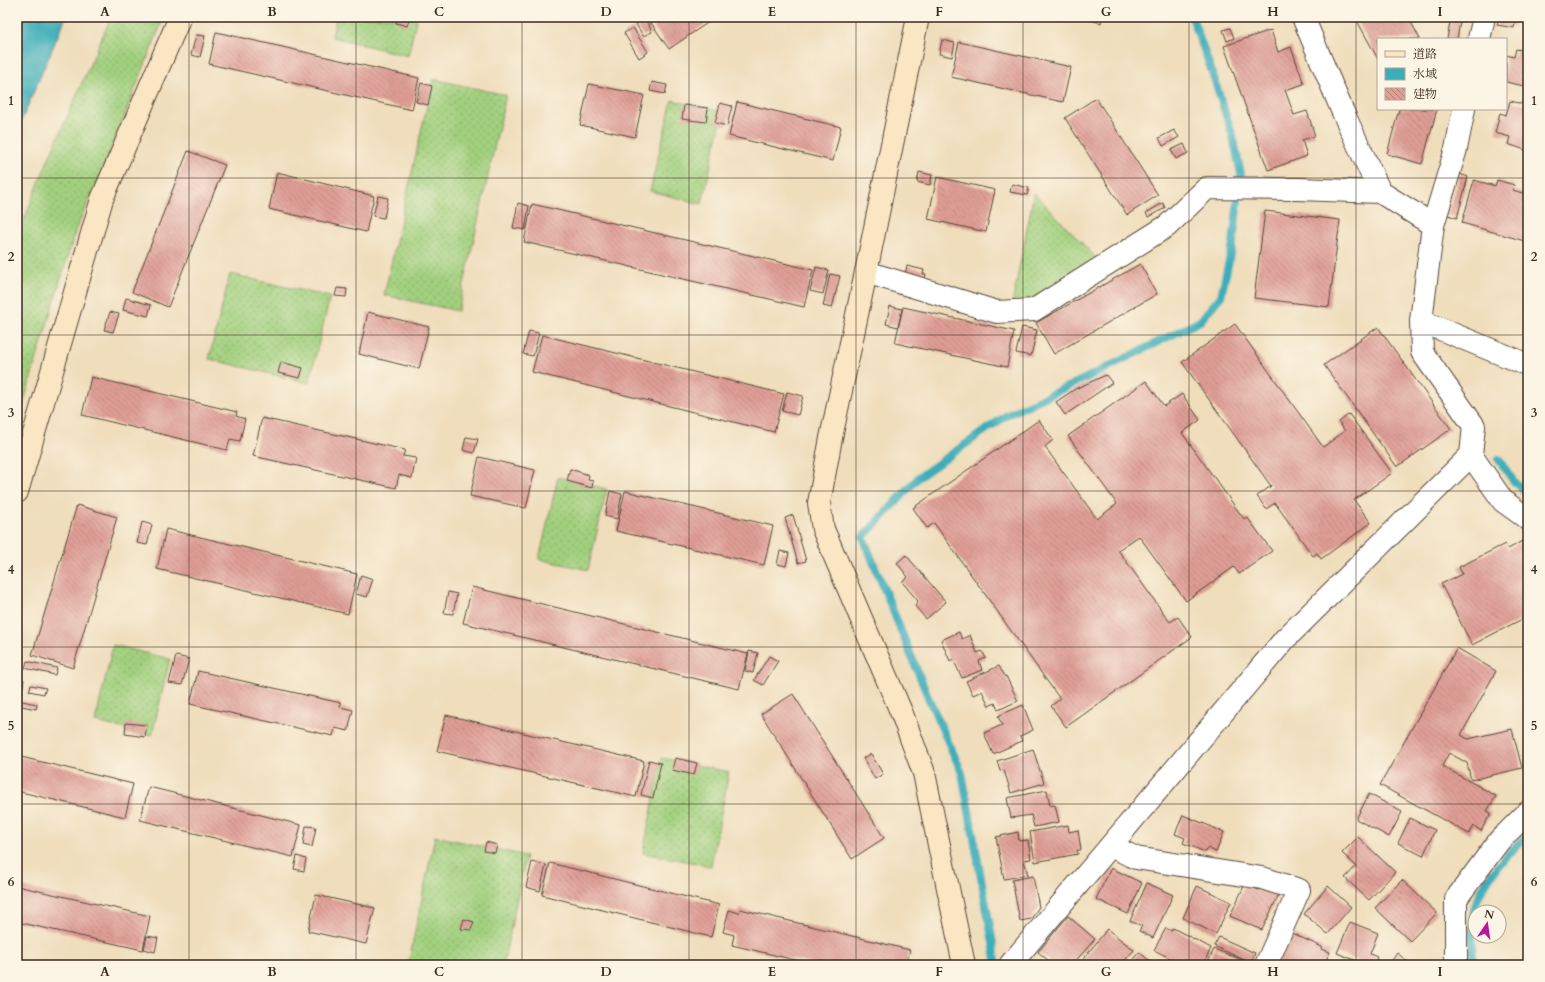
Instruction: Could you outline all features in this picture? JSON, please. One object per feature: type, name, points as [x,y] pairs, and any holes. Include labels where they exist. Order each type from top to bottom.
[{"type":"street","points":[[17,492],[102,199],[180,17]]},
{"type":"street","points":[[918,17],[831,438],[819,503],[823,529],[902,714],[924,773],[964,965]]},
{"type":"street","points":[[1303,17],[1342,110],[1380,192]]},
{"type":"street","points":[[1479,38],[1484,17]]},
{"type":"street","points":[[1014,964],[1285,639],[1471,455],[1474,426],[1422,352],[1421,321],[1433,225],[1456,149],[1464,110]]},
{"type":"street","points":[[866,272],[997,312],[1034,310],[1167,226],[1207,188],[1380,192],[1433,225]]},
{"type":"street","points":[[1421,321],[1528,365]]},
{"type":"street","points":[[1471,455],[1503,501],[1528,519]]},
{"type":"street","points":[[1456,965],[1456,899],[1500,841],[1528,812]]},
{"type":"street","points":[[1111,846],[1136,858],[1262,878],[1299,890],[1266,965]]},
{"type":"green space","points":[[111,17],[164,17],[101,174],[76,229],[17,424],[17,237],[48,160]]},
{"type":"green space","points":[[336,17],[417,17],[408,56],[332,37]]},
{"type":"green space","points":[[433,79],[506,95],[458,311],[384,295]]},
{"type":"green space","points":[[672,100],[723,112],[702,204],[650,191]]},
{"type":"green space","points":[[1034,193],[1101,263],[1011,310]]},
{"type":"green space","points":[[230,274],[330,297],[309,383],[209,359]]},
{"type":"green space","points":[[558,477],[607,489],[588,570],[539,559]]},
{"type":"green space","points":[[113,645],[170,659],[152,735],[95,722]]},
{"type":"green space","points":[[662,758],[729,772],[711,866],[643,853]]},
{"type":"green space","points":[[435,836],[526,856],[503,965],[408,965]]},
{"type":"water","points":[[17,17],[66,17],[17,131]]},
{"type":"building","points":[[398,17],[410,17],[407,26],[396,23]]},
{"type":"building","points":[[653,17],[716,17],[669,49],[649,20]]},
{"type":"building","points":[[1080,17],[1102,17],[1101,23]]},
{"type":"building","points":[[1355,17],[1419,17],[1411,22],[1419,38],[1377,38],[1377,57]]},
{"type":"building","points":[[1451,17],[1461,17],[1457,38],[1447,38]]},
{"type":"building","points":[[1499,17],[1516,17],[1514,28],[1497,25]]},
{"type":"building","points":[[646,19],[652,32],[643,36],[636,24]]},
{"type":"building","points":[[633,28],[648,52],[639,58],[624,33]]},
{"type":"building","points":[[1230,28],[1234,38],[1227,41],[1223,30]]},
{"type":"building","points":[[1271,30],[1278,52],[1291,47],[1304,84],[1285,90],[1294,115],[1307,111],[1315,136],[1302,140],[1307,156],[1268,170],[1224,46]]},
{"type":"building","points":[[216,32],[419,78],[412,110],[209,64]]},
{"type":"building","points":[[196,35],[205,36],[200,57],[191,55]]},
{"type":"building","points":[[942,40],[955,43],[952,57],[939,54]]},
{"type":"building","points":[[959,42],[1071,67],[1063,102],[951,77]]},
{"type":"building","points":[[1516,49],[1528,51],[1528,87],[1507,82],[1507,55],[1514,57]]},
{"type":"building","points":[[652,82],[667,85],[665,94],[650,91]]},
{"type":"building","points":[[421,83],[432,86],[428,105],[416,102]]},
{"type":"building","points":[[589,84],[644,95],[635,137],[580,125]]},
{"type":"building","points":[[1096,98],[1158,195],[1127,215],[1065,118]]},
{"type":"building","points":[[1510,101],[1528,105],[1528,151],[1508,144],[1510,137],[1495,133],[1500,113],[1506,115]]},
{"type":"building","points":[[737,102],[841,127],[833,161],[729,136]]},
{"type":"building","points":[[720,103],[732,106],[727,126],[715,123]]},
{"type":"building","points":[[684,105],[708,108],[706,122],[682,119]]},
{"type":"building","points":[[1399,110],[1437,110],[1422,164],[1387,154]]},
{"type":"building","points":[[1174,130],[1179,137],[1163,146],[1159,138]]},
{"type":"building","points":[[1184,144],[1188,153],[1176,159],[1171,150]]},
{"type":"building","points":[[188,151],[225,165],[168,307],[132,292]]},
{"type":"building","points":[[277,172],[374,196],[366,232],[269,209]]},
{"type":"building","points":[[919,172],[932,175],[930,185],[917,182]]},
{"type":"building","points":[[1460,174],[1468,177],[1457,218],[1448,215]]},
{"type":"building","points":[[937,177],[995,190],[986,232],[928,219]]},
{"type":"building","points":[[1474,180],[1495,186],[1497,180],[1514,185],[1513,190],[1528,195],[1528,242],[1462,223]]},
{"type":"building","points":[[1012,184],[1029,188],[1027,195],[1010,192]]},
{"type":"building","points":[[378,196],[388,198],[384,218],[373,216]]},
{"type":"building","points":[[518,203],[529,206],[525,230],[513,228]]},
{"type":"building","points":[[1163,203],[1165,208],[1148,217],[1146,213]]},
{"type":"building","points":[[532,204],[813,270],[804,307],[524,242]]},
{"type":"building","points":[[1265,211],[1340,220],[1329,307],[1254,298]]},
{"type":"building","points":[[1140,264],[1157,294],[1054,354],[1036,323]]},
{"type":"building","points":[[907,266],[924,270],[923,274],[926,274],[925,279],[905,274]]},
{"type":"building","points":[[816,267],[829,270],[823,294],[810,291]]},
{"type":"building","points":[[830,274],[840,276],[832,308],[823,306]]},
{"type":"building","points":[[337,288],[347,289],[346,297],[335,296]]},
{"type":"building","points":[[126,298],[151,305],[148,316],[123,310]]},
{"type":"building","points":[[890,306],[902,309],[898,327],[886,324]]},
{"type":"building","points":[[903,307],[1014,331],[1007,367],[895,343]]},
{"type":"building","points":[[110,312],[119,314],[113,332],[104,330]]},
{"type":"building","points":[[368,312],[429,327],[419,369],[359,354]]},
{"type":"building","points":[[1235,324],[1323,447],[1345,431],[1339,422],[1349,414],[1392,473],[1354,500],[1371,523],[1321,559],[1317,553],[1313,556],[1275,503],[1266,509],[1257,496],[1271,486],[1182,362]]},
{"type":"building","points":[[1022,327],[1037,330],[1031,356],[1016,353]]},
{"type":"building","points":[[1378,327],[1451,429],[1397,467],[1324,365]]},
{"type":"building","points":[[529,331],[539,333],[533,356],[523,354]]},
{"type":"building","points":[[542,335],[784,394],[774,432],[532,372]]},
{"type":"building","points":[[281,362],[303,368],[300,378],[278,373]]},
{"type":"building","points":[[1106,375],[1112,383],[1065,415],[1056,402],[1075,389]]},
{"type":"building","points":[[91,377],[237,412],[236,416],[245,419],[240,441],[230,439],[227,450],[82,415]]},
{"type":"building","points":[[1146,381],[1164,406],[1182,394],[1200,420],[1182,433],[1244,519],[1247,517],[1272,551],[1239,574],[1234,567],[1186,601],[1139,536],[1118,550],[1170,622],[1178,617],[1192,637],[1066,727],[1051,706],[1060,699],[934,523],[927,528],[913,508],[1039,420],[1053,440],[1045,447],[1097,519],[1117,504],[1068,436]]},
{"type":"building","points":[[787,392],[803,396],[798,415],[782,411]]},
{"type":"building","points":[[262,418],[405,450],[403,456],[416,458],[412,478],[399,475],[396,488],[253,456]]},
{"type":"building","points":[[466,437],[478,439],[474,453],[463,450]]},
{"type":"building","points":[[479,457],[535,470],[526,508],[470,496]]},
{"type":"building","points":[[570,469],[589,475],[588,480],[593,481],[592,488],[567,481]]},
{"type":"building","points":[[610,491],[622,494],[617,519],[605,516]]},
{"type":"building","points":[[625,491],[773,526],[764,565],[616,531]]},
{"type":"building","points":[[77,505],[117,517],[73,668],[32,655]]},
{"type":"building","points":[[793,515],[806,561],[798,563],[785,518]]},
{"type":"building","points":[[142,522],[152,525],[147,545],[137,543]]},
{"type":"building","points":[[166,529],[357,574],[348,614],[157,569]]},
{"type":"building","points":[[1528,538],[1528,616],[1472,645],[1441,584],[1462,574],[1459,567],[1505,544],[1508,549]]},
{"type":"building","points":[[780,551],[789,553],[786,566],[777,564]]},
{"type":"building","points":[[906,555],[946,602],[926,619],[915,606],[918,601],[902,582],[908,577],[897,563]]},
{"type":"building","points":[[361,575],[373,579],[367,597],[356,594]]},
{"type":"building","points":[[472,587],[748,654],[739,689],[463,623]]},
{"type":"building","points":[[448,592],[457,594],[453,614],[444,613]]},
{"type":"building","points":[[959,632],[962,639],[970,635],[977,653],[982,651],[986,658],[979,661],[982,670],[962,678],[953,659],[950,661],[941,640]]},
{"type":"building","points":[[1457,648],[1496,671],[1461,735],[1468,739],[1512,729],[1522,768],[1471,780],[1467,763],[1449,753],[1442,766],[1496,796],[1487,811],[1491,813],[1481,831],[1474,826],[1469,834],[1380,785]]},
{"type":"building","points":[[749,651],[758,653],[753,673],[745,671]]},
{"type":"building","points":[[176,656],[189,659],[182,685],[169,683]]},
{"type":"building","points":[[769,656],[778,661],[763,685],[754,680]]},
{"type":"building","points":[[27,661],[57,668],[55,675],[25,668]]},
{"type":"building","points":[[999,666],[1005,677],[1006,676],[1018,701],[998,710],[995,703],[989,706],[982,691],[973,695],[966,681]]},
{"type":"building","points":[[198,671],[341,703],[340,707],[353,710],[348,731],[335,728],[333,736],[190,704]]},
{"type":"building","points":[[17,678],[24,680],[21,696],[17,695]]},
{"type":"building","points":[[31,685],[46,688],[44,694],[29,691]]},
{"type":"building","points":[[793,694],[884,838],[852,859],[761,714]]},
{"type":"building","points":[[17,700],[37,704],[36,709],[17,705]]},
{"type":"building","points":[[1023,705],[1033,730],[1020,736],[1022,741],[993,754],[984,733],[1002,725],[998,716]]},
{"type":"building","points":[[446,715],[644,761],[636,797],[437,751]]},
{"type":"building","points":[[126,723],[147,725],[145,737],[125,734]]},
{"type":"building","points":[[1033,749],[1044,783],[1011,793],[1004,770],[1000,771],[997,761]]},
{"type":"building","points":[[871,754],[883,774],[875,779],[863,758]]},
{"type":"building","points":[[17,756],[133,784],[125,817],[17,791]]},
{"type":"building","points":[[675,758],[697,763],[694,775],[672,770]]},
{"type":"building","points":[[649,760],[661,763],[653,798],[641,795]]},
{"type":"building","points":[[149,787],[301,825],[293,857],[140,820]]},
{"type":"building","points":[[1047,790],[1050,806],[1055,805],[1059,822],[1034,827],[1031,815],[1011,818],[1007,798]]},
{"type":"building","points":[[1369,794],[1402,812],[1389,837],[1356,819]]},
{"type":"building","points":[[1183,815],[1224,832],[1216,852],[1207,848],[1205,852],[1183,843],[1185,838],[1175,834]]},
{"type":"building","points":[[1410,818],[1435,830],[1423,856],[1398,843]]},
{"type":"building","points":[[1068,825],[1069,832],[1078,830],[1081,850],[1077,850],[1078,854],[1035,862],[1030,832]]},
{"type":"building","points":[[306,826],[316,827],[312,847],[303,845]]},
{"type":"building","points":[[1018,832],[1019,841],[1028,840],[1031,859],[1024,860],[1028,875],[1004,879],[996,837]]},
{"type":"building","points":[[1358,837],[1395,872],[1369,900],[1345,878],[1356,866],[1342,853]]},
{"type":"building","points":[[486,842],[497,845],[495,853],[484,851]]},
{"type":"building","points":[[297,856],[306,859],[304,871],[294,869]]},
{"type":"building","points":[[532,862],[546,865],[540,891],[526,887]]},
{"type":"building","points":[[550,863],[719,905],[711,937],[542,895]]},
{"type":"building","points":[[1111,868],[1142,883],[1128,914],[1096,899]]},
{"type":"building","points":[[1033,876],[1039,907],[1031,919],[1020,921],[1012,880]]},
{"type":"building","points":[[1402,880],[1437,913],[1410,941],[1375,908]]},
{"type":"building","points":[[1147,883],[1173,895],[1153,938],[1139,931],[1142,926],[1130,921]]},
{"type":"building","points":[[1245,884],[1259,890],[1261,886],[1279,894],[1262,930],[1230,916]]},
{"type":"building","points":[[17,886],[150,916],[143,950],[17,922]]},
{"type":"building","points":[[1197,886],[1231,902],[1216,934],[1183,918]]},
{"type":"building","points":[[1328,886],[1351,907],[1328,934],[1304,914]]},
{"type":"building","points":[[316,895],[375,908],[366,944],[308,931]]},
{"type":"building","points":[[740,909],[910,950],[906,965],[816,965],[732,945],[734,935],[723,932],[729,910],[739,913]]},
{"type":"building","points":[[1068,916],[1095,939],[1072,965],[1054,965],[1038,952]]},
{"type":"building","points":[[464,919],[474,922],[471,930],[461,929]]},
{"type":"building","points":[[1350,922],[1378,933],[1370,954],[1377,957],[1374,965],[1356,965],[1357,961],[1337,953]]},
{"type":"building","points":[[1166,928],[1171,931],[1173,928],[1211,948],[1203,965],[1183,965],[1154,950]]},
{"type":"building","points":[[1107,929],[1134,950],[1121,965],[1087,965],[1082,961]]},
{"type":"building","points":[[1289,932],[1330,952],[1324,965],[1275,965]]},
{"type":"building","points":[[147,936],[158,938],[155,952],[144,949]]},
{"type":"building","points":[[1219,937],[1255,953],[1251,963],[1214,946]]},
{"type":"building","points":[[1214,949],[1245,961],[1243,965],[1207,965]]},
{"type":"building","points":[[1139,952],[1155,965],[1128,965]]},
{"type":"building","points":[[1397,953],[1412,965],[1389,965]]},
{"type":"waterway","points":[[997,965],[962,773],[928,697],[863,537],[919,477],[1007,415],[1086,378],[1200,321],[1221,296],[1233,243],[1241,174],[1233,137],[1192,17]]},
{"type":"waterway","points":[[1499,460],[1515,483],[1528,493]]},
{"type":"waterway","points":[[1474,965],[1472,924],[1477,900],[1493,873],[1528,834]]}]
